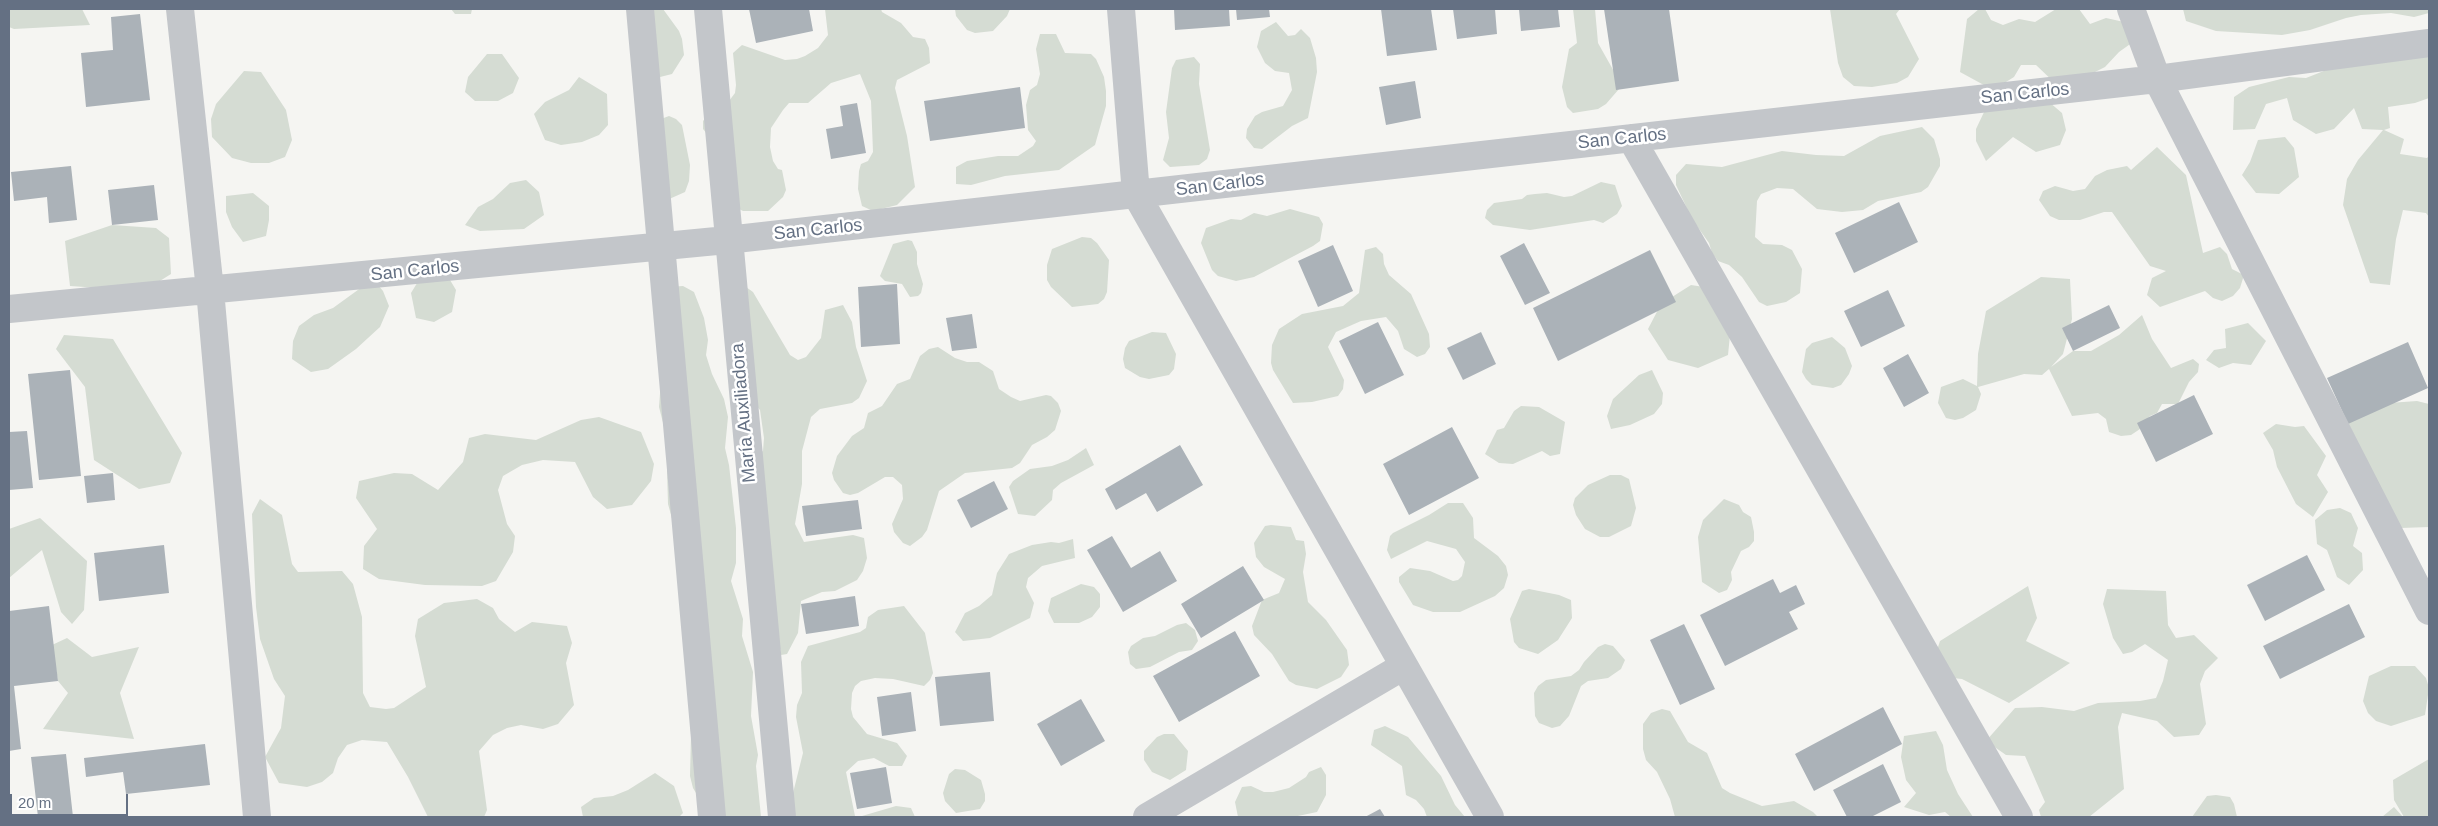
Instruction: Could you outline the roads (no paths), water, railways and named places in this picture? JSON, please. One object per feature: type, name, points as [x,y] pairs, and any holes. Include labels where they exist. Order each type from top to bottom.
[{"type":"street","points":[[180,9],[210,290],[257,817]]},
{"type":"street","points":[[640,9],[712,817]]},
{"type":"street","name":"María Auxiliadora","points":[[708,9],[782,817]]},
{"type":"street","points":[[1121,9],[1136,194],[1490,817]]},
{"type":"street","points":[[2131,9],[2157,79],[2429,611]]},
{"type":"street","name":"San Carlos","points":[[9,309],[728,240],[2157,79],[2429,42]]},
{"type":"street","points":[[1631,138],[2019,817]]},
{"type":"street","points":[[1147,817],[1404,666]]}]
